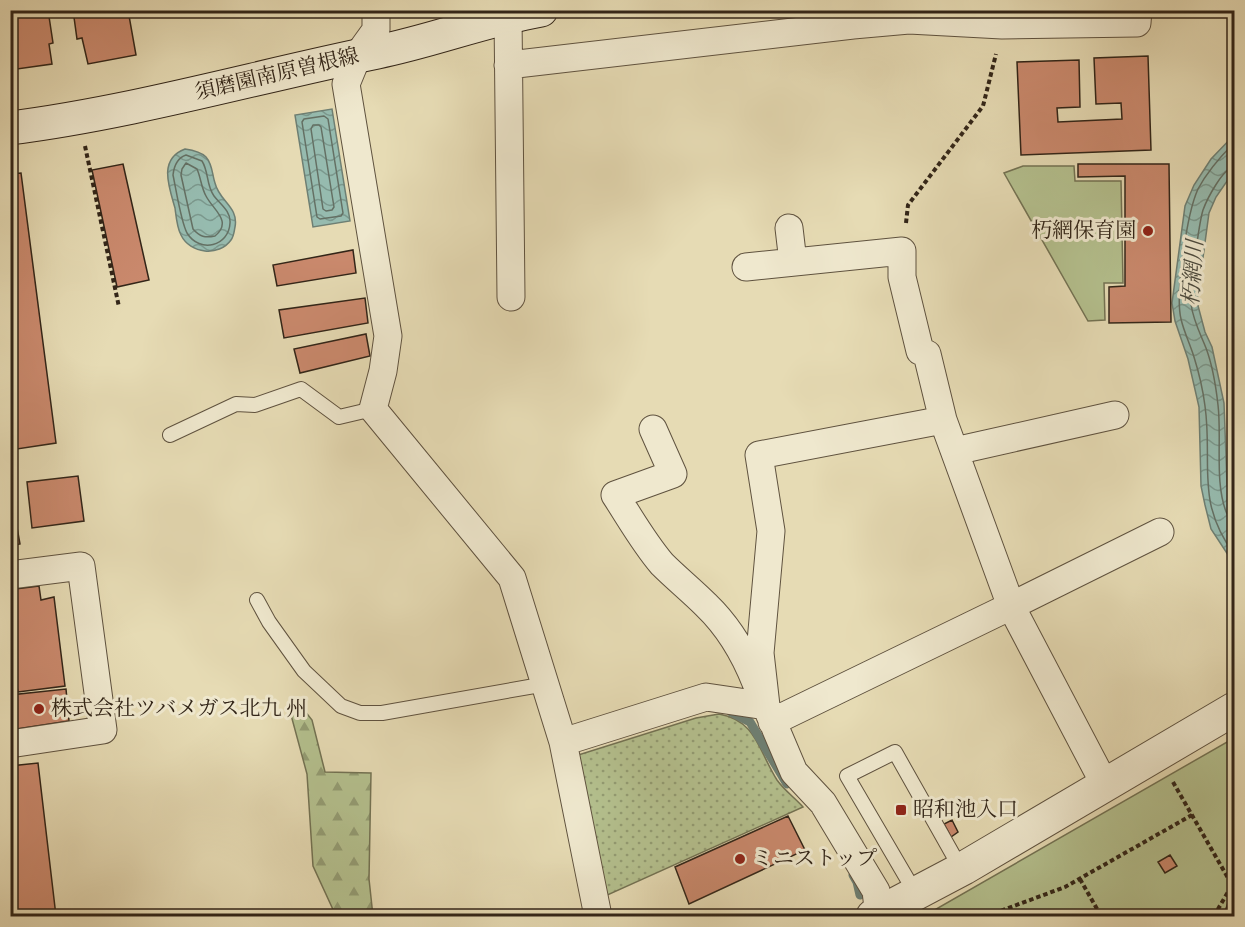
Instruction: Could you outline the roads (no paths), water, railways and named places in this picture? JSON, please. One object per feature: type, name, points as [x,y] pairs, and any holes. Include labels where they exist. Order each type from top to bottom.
[{"type":"main road","name":"須磨園南原曽根線","points":[[10,128],[162,102],[377,52],[508,16],[541,10]]},
{"type":"main road","points":[[876,916],[961,869],[1234,709]]},
{"type":"street","points":[[376,10],[376,30],[358,55],[346,84],[388,336],[383,370],[373,409],[512,578],[563,742],[598,916]]},
{"type":"street","points":[[508,65],[897,21],[1002,25],[1137,23],[1138,10]]},
{"type":"street","points":[[508,16],[511,297]]},
{"type":"street","points":[[789,228],[792,262]]},
{"type":"street","points":[[746,267],[902,251],[902,277],[920,351],[927,354],[943,420],[1011,606],[1105,785]]},
{"type":"street","points":[[955,452],[1115,415]]},
{"type":"street","points":[[769,714],[759,653],[771,531],[759,455],[943,420]]},
{"type":"street","points":[[653,429],[672,474],[607,494],[663,564],[708,607],[746,658],[794,772],[822,803],[876,891],[876,916]]},
{"type":"street","points":[[563,742],[706,697],[769,714],[1011,606],[1160,532]]},
{"type":"street","points":[[10,575],[81,566],[103,730],[10,744]]},
{"type":"lane","points":[[170,435],[236,404],[255,405],[301,389],[339,417],[373,409]]},
{"type":"lane","points":[[257,600],[269,622],[304,671],[341,706],[360,713],[382,713],[546,684]]},
{"type":"lane","points":[[915,894],[847,776],[895,752],[961,869]]},
{"type":"water","points":[[332,109],[350,221],[313,227],[295,115]]},
{"type":"water","name":"朽網川","points":[[1234,135],[1234,171],[1216,197],[1209,213],[1197,302],[1205,332],[1212,347],[1224,403],[1227,484],[1234,519],[1234,564],[1211,529],[1205,505],[1201,486],[1199,407],[1172,303],[1185,206],[1194,185],[1211,159]]},
{"type":"water","points":[[185,149],[206,157],[217,189],[234,214],[233,237],[219,249],[205,251],[198,249],[191,246],[181,235],[168,183],[168,167],[171,159]]},
{"type":"waterway","points":[[731,712],[750,722],[787,784]]},
{"type":"waterway","points":[[853,875],[860,895]]},
{"type":"place","name":"朽網保育園","points":[[1148,231]]},
{"type":"place","name":"株式会社ツバメガス北九 州","points":[[39,709]]},
{"type":"place","name":"昭和池入口","points":[[901,810]]},
{"type":"place","name":"ミニストップ","points":[[740,859]]}]
